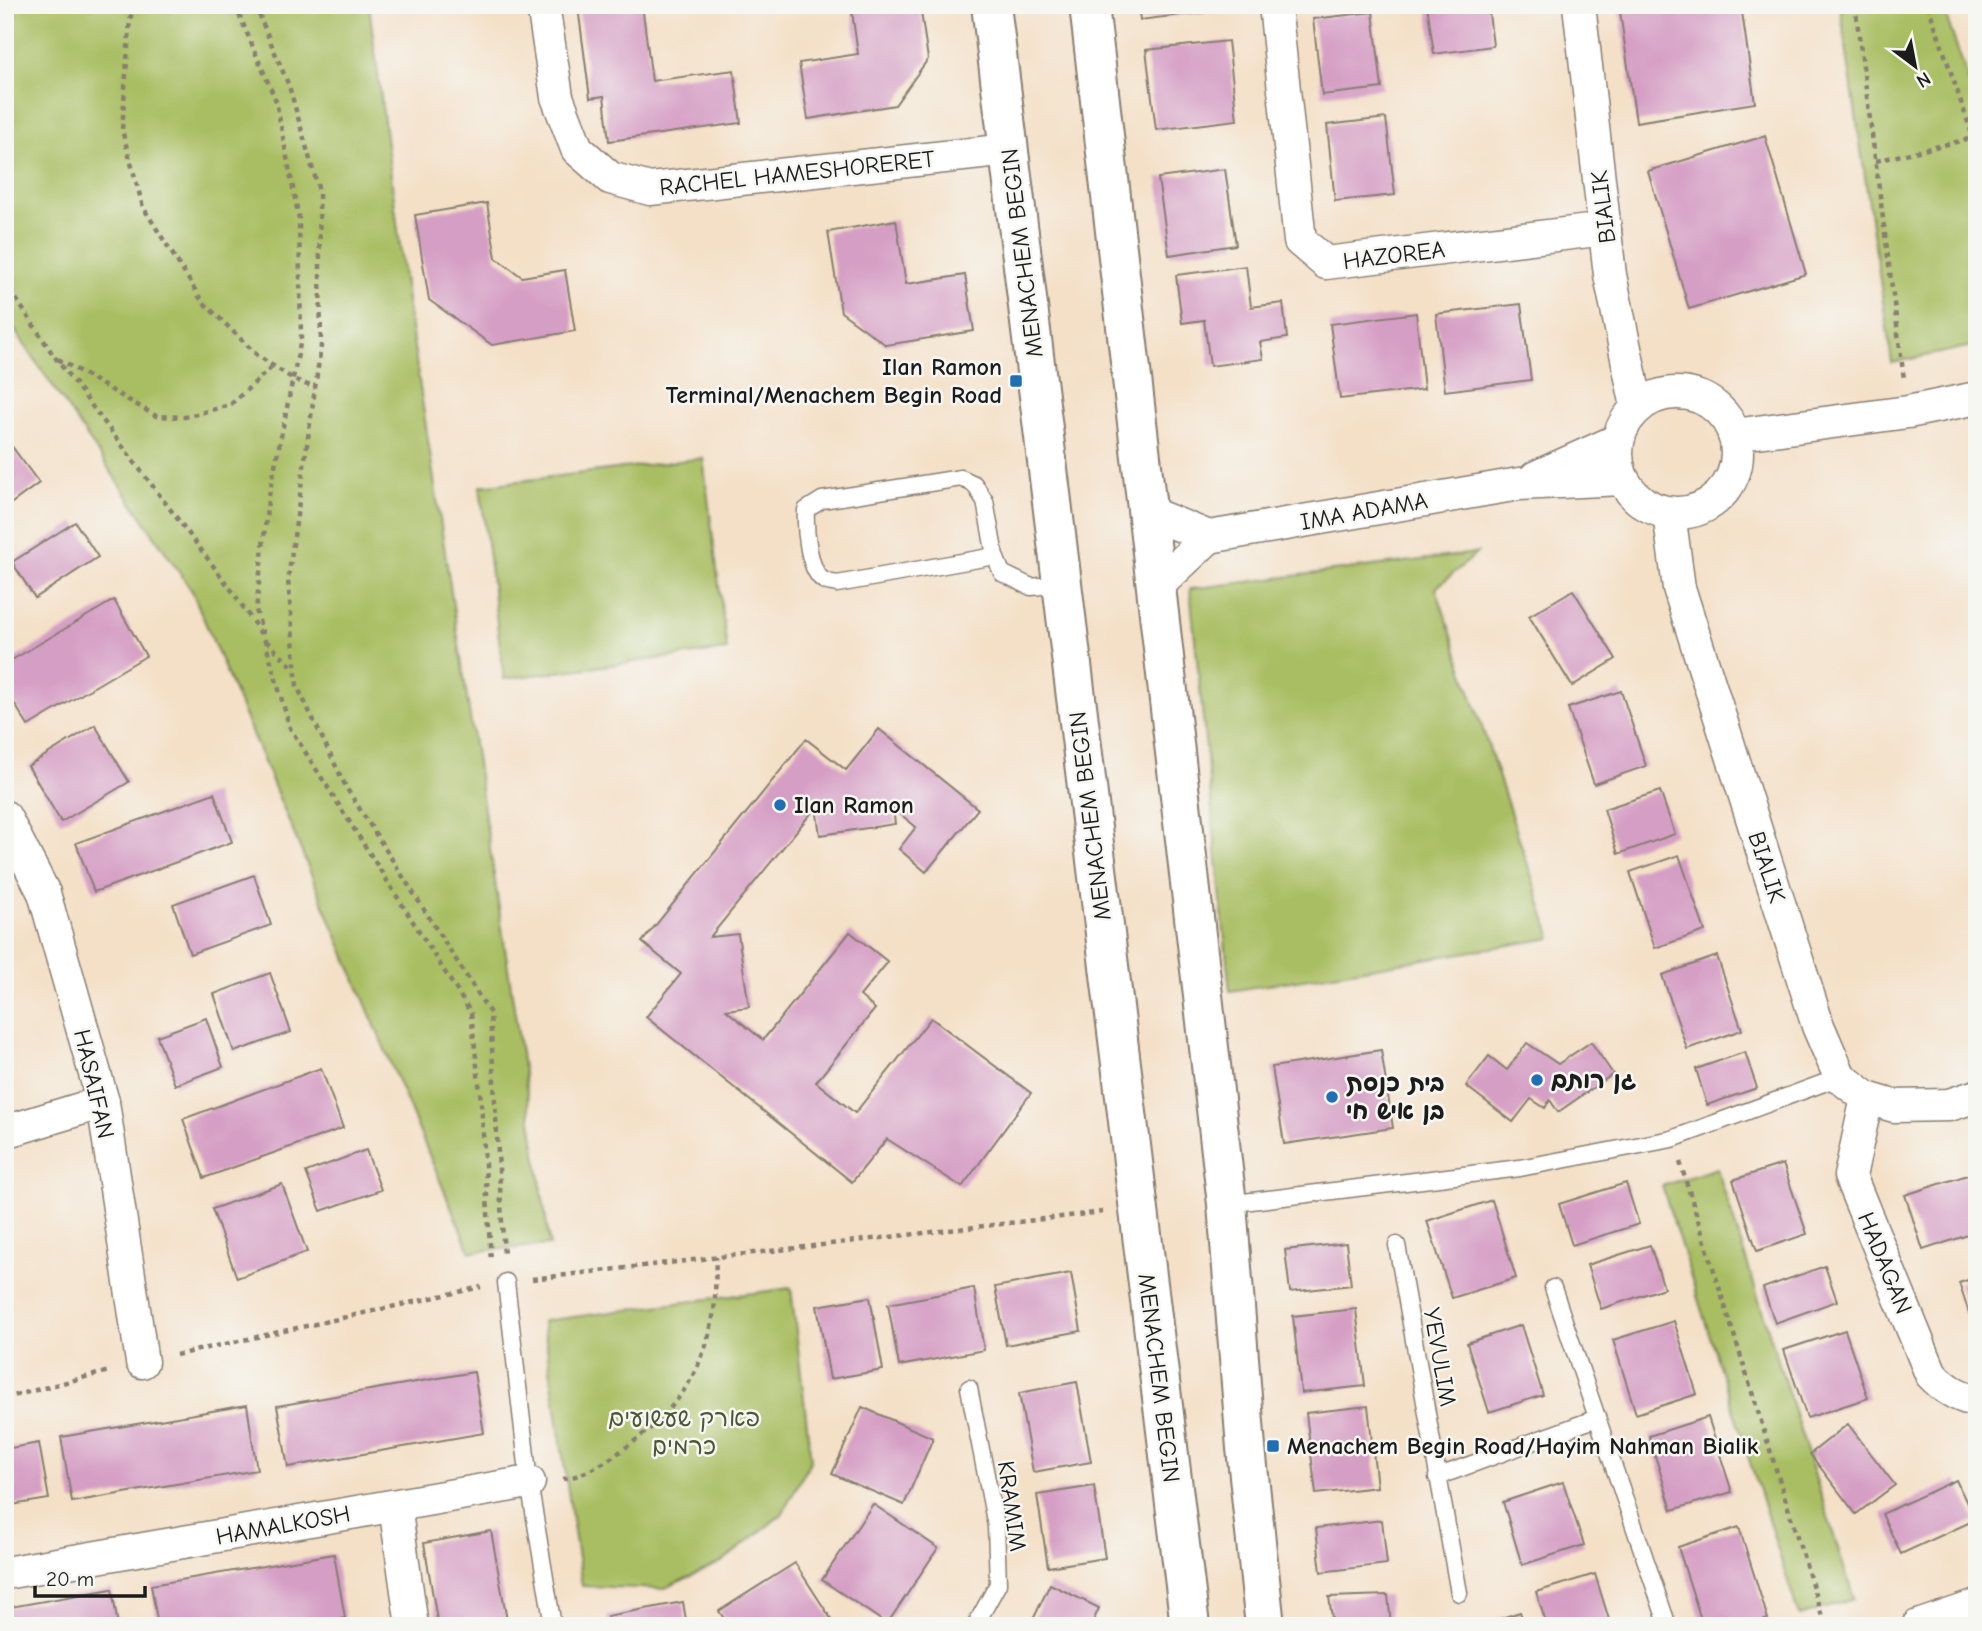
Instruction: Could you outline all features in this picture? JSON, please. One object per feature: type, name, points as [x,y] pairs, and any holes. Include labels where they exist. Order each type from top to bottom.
[{"type":"main road","name":"MENACHEM BEGIN","points":[[991,5],[1190,1626]]},
{"type":"main road","points":[[1089,5],[1227,1204],[1246,1448],[1265,1626]]},
{"type":"street","name":"RACHEL HAMESHORERET","points":[[543,5],[557,97],[577,149],[610,178],[650,189],[1009,150]]},
{"type":"street","name":"HAZOREA","points":[[1275,5],[1300,241],[1326,263],[1605,229]]},
{"type":"street","name":"BIALIK","points":[[1578,5],[1610,275],[1637,407]]},
{"type":"street","points":[[1674,392],[1694,395],[1712,403],[1726,418],[1734,435],[1737,455],[1733,475],[1723,491],[1707,505],[1689,512],[1669,513],[1642,501],[1622,479],[1616,460],[1618,440],[1625,422],[1637,407],[1654,397],[1674,392]]},
{"type":"street","points":[[1734,435],[1908,412],[1977,398]]},
{"type":"street","name":"IMA ADAMA","points":[[1518,484],[1618,440]]},
{"type":"street","name":"IMA ADAMA","points":[[1209,537],[1518,484],[1622,479]]},
{"type":"street","points":[[1147,512],[1209,537],[1156,587]]},
{"type":"street","name":"BIALIK","points":[[1669,513],[1679,588],[1814,1012],[1840,1077]]},
{"type":"street","name":"HASAIFAN","points":[[5,817],[44,892],[103,1102],[142,1362]]},
{"type":"street","points":[[1840,1077],[1867,1098],[1894,1106],[1949,1105],[1977,1096]]},
{"type":"street","name":"HADAGAN","points":[[1867,1098],[1850,1176],[1931,1374],[1943,1388],[1958,1396],[1977,1401]]},
{"type":"street","points":[[5,1132],[103,1102]]},
{"type":"street","name":"HAMALKOSH","points":[[5,1573],[529,1482]]},
{"type":"street","points":[[395,1506],[412,1626]]},
{"type":"street","points":[[1918,1626],[1977,1606]]},
{"type":"lane","points":[[995,556],[837,584],[824,581],[814,570],[805,524],[806,510],[822,500],[961,478],[974,484],[985,501],[995,556],[1002,573],[1031,587],[1062,584]]},
{"type":"lane","points":[[1227,1204],[1520,1168],[1672,1139],[1840,1077]]},
{"type":"lane","name":"YEVULIM","points":[[1397,1245],[1459,1593]]},
{"type":"lane","points":[[499,1283],[553,1626]]},
{"type":"lane","points":[[1553,1288],[1668,1626]]},
{"type":"lane","name":"KRAMIM","points":[[969,1388],[996,1526],[998,1584],[975,1626]]},
{"type":"lane","points":[[1437,1477],[1597,1418]]},
{"type":"path","points":[[135,5],[130,19],[122,130],[143,207],[202,300],[257,355],[293,379],[315,387]]},
{"type":"path","points":[[235,5],[276,101],[299,219],[301,339],[268,500],[256,610],[290,728],[471,1013],[499,1283]]},
{"type":"path","points":[[255,5],[289,86],[319,191],[321,346],[288,579],[297,686],[347,789],[489,1013],[499,1283]]},
{"type":"path","points":[[1856,5],[1908,412]]},
{"type":"path","points":[[1928,5],[1977,149]]},
{"type":"path","points":[[1876,161],[1973,138]]},
{"type":"path","points":[[5,282],[54,356],[233,592],[265,639],[296,669]]},
{"type":"path","points":[[54,356],[156,416],[185,417],[230,405],[273,366]]},
{"type":"path","points":[[1672,1139],[1825,1626]]},
{"type":"path","points":[[5,1398],[142,1362],[499,1283],[1138,1208]]},
{"type":"path","points":[[529,1482],[566,1479],[614,1457],[643,1436],[670,1408],[692,1381],[704,1350],[714,1311],[716,1257]]},
{"type":"green space","points":[[5,5],[369,5],[408,308],[550,1245],[470,1252],[192,591],[5,316]]},
{"type":"green space","points":[[1840,5],[1942,5],[1977,104],[1977,345],[1892,363]]},
{"type":"green space","points":[[703,458],[727,650],[504,679],[480,486]]},
{"type":"green space","points":[[1477,553],[1436,588],[1552,938],[1230,991],[1190,589]]},
{"type":"green space","points":[[1717,1168],[1854,1599],[1799,1616],[1662,1186]]},
{"type":"green space","name":"פארק שעשועים כרמים","points":[[791,1288],[811,1460],[782,1514],[722,1562],[663,1589],[582,1586],[543,1321]]},
{"type":"building","points":[[642,5],[652,81],[734,70],[741,123],[609,141],[604,96],[590,98],[578,7]]},
{"type":"building","points":[[851,5],[920,5],[928,59],[895,105],[808,119],[799,63],[858,54]]},
{"type":"building","points":[[1138,5],[1221,5],[1221,10],[1140,20]]},
{"type":"building","points":[[1427,5],[1488,5],[1493,46],[1434,54]]},
{"type":"building","points":[[1619,5],[1741,5],[1755,103],[1636,122]]},
{"type":"building","points":[[1373,12],[1382,88],[1322,95],[1313,19]]},
{"type":"building","points":[[1228,41],[1237,120],[1156,130],[1146,50]]},
{"type":"building","points":[[1386,118],[1395,195],[1335,201],[1327,125]]},
{"type":"building","points":[[1765,136],[1806,274],[1689,309],[1648,171]]},
{"type":"building","points":[[1225,169],[1236,245],[1169,255],[1158,178]]},
{"type":"building","points":[[487,203],[496,258],[522,277],[565,270],[575,331],[492,345],[429,300],[415,215]]},
{"type":"building","points":[[896,220],[906,284],[965,275],[974,331],[886,345],[841,312],[828,232]]},
{"type":"building","points":[[1246,266],[1251,307],[1283,303],[1287,338],[1260,342],[1263,359],[1210,366],[1204,320],[1182,323],[1176,275]]},
{"type":"building","points":[[1521,304],[1531,380],[1445,391],[1436,314]]},
{"type":"building","points":[[1416,313],[1424,389],[1340,399],[1330,324]]},
{"type":"building","points":[[5,437],[39,483],[5,508]]},
{"type":"building","points":[[75,522],[98,557],[35,598],[12,562]]},
{"type":"building","points":[[1573,590],[1616,659],[1572,686],[1529,616]]},
{"type":"building","points":[[114,600],[146,656],[28,726],[5,688],[5,664]]},
{"type":"building","points":[[1621,691],[1646,766],[1594,784],[1568,708]]},
{"type":"building","points":[[95,725],[129,782],[61,822],[28,766]]},
{"type":"building","points":[[879,729],[978,809],[926,872],[899,849],[916,827],[893,808],[895,824],[820,835],[816,807],[710,937],[738,934],[749,1007],[726,1010],[763,1040],[850,932],[888,962],[860,996],[875,1009],[816,1082],[855,1113],[931,1018],[1031,1093],[962,1187],[887,1139],[852,1182],[646,1017],[681,974],[642,942],[806,739],[846,770]]},
{"type":"building","points":[[1660,791],[1675,834],[1618,854],[1604,809]]},
{"type":"building","points":[[214,793],[232,842],[94,892],[76,843]]},
{"type":"building","points":[[1679,855],[1705,931],[1655,948],[1630,872]]},
{"type":"building","points":[[254,875],[271,925],[190,954],[173,904]]},
{"type":"building","points":[[1717,956],[1742,1030],[1687,1049],[1662,975]]},
{"type":"building","points":[[270,973],[291,1032],[234,1052],[214,994]]},
{"type":"building","points":[[206,1018],[223,1067],[175,1085],[157,1036]]},
{"type":"building","name":"גן רותם","points":[[1591,1042],[1613,1074],[1558,1112],[1550,1100],[1545,1108],[1531,1099],[1513,1122],[1466,1086],[1489,1056],[1507,1070],[1527,1043],[1558,1064]]},
{"type":"building","name":"בית כנסת בן איש חי","points":[[1381,1050],[1393,1128],[1284,1144],[1272,1067]]},
{"type":"building","points":[[1745,1052],[1757,1088],[1707,1105],[1696,1069]]},
{"type":"building","points":[[321,1068],[343,1128],[204,1178],[183,1119]]},
{"type":"building","points":[[366,1150],[381,1190],[321,1211],[306,1172]]},
{"type":"building","points":[[1783,1164],[1807,1234],[1757,1251],[1733,1180]]},
{"type":"building","points":[[1977,1172],[1977,1232],[1923,1250],[1905,1195]]},
{"type":"building","points":[[1626,1183],[1639,1224],[1572,1245],[1559,1204]]},
{"type":"building","points":[[282,1184],[307,1252],[237,1278],[212,1209]]},
{"type":"building","points":[[1492,1200],[1516,1278],[1452,1298],[1427,1221]]},
{"type":"building","points":[[1346,1243],[1351,1285],[1290,1292],[1285,1250]]},
{"type":"building","points":[[1650,1245],[1664,1288],[1601,1309],[1587,1265]]},
{"type":"building","points":[[1825,1266],[1837,1301],[1775,1323],[1763,1288]]},
{"type":"building","points":[[1071,1273],[1081,1331],[1006,1345],[995,1287]]},
{"type":"building","points":[[1977,1277],[1977,1334],[1976,1334],[1959,1283]]},
{"type":"building","points":[[974,1288],[984,1350],[899,1366],[888,1304]]},
{"type":"building","points":[[870,1297],[883,1370],[830,1379],[817,1306]]},
{"type":"building","points":[[1356,1309],[1365,1386],[1301,1393],[1293,1316]]},
{"type":"building","points":[[1674,1321],[1697,1394],[1636,1414],[1613,1340]]},
{"type":"building","points":[[1521,1325],[1543,1395],[1489,1412],[1467,1343]]},
{"type":"building","points":[[1845,1330],[1868,1398],[1807,1418],[1784,1350]]},
{"type":"building","points":[[474,1372],[484,1433],[288,1467],[277,1406]]},
{"type":"building","points":[[1077,1382],[1091,1462],[1033,1472],[1019,1393]]},
{"type":"building","points":[[247,1405],[257,1470],[72,1502],[61,1437]]},
{"type":"building","points":[[1368,1406],[1377,1487],[1316,1494],[1306,1413]]},
{"type":"building","points":[[862,1407],[933,1438],[904,1505],[832,1474]]},
{"type":"building","points":[[1708,1417],[1732,1492],[1672,1510],[1649,1436]]},
{"type":"building","points":[[1848,1424],[1895,1485],[1856,1514],[1810,1454]]},
{"type":"building","points":[[39,1443],[49,1499],[5,1506],[5,1449]]},
{"type":"building","points":[[1956,1480],[1975,1520],[1901,1554],[1882,1514]]},
{"type":"building","points":[[1563,1482],[1584,1545],[1522,1565],[1503,1502]]},
{"type":"building","points":[[1094,1486],[1105,1558],[1048,1567],[1037,1495]]},
{"type":"building","points":[[873,1504],[938,1548],[887,1624],[822,1580]]},
{"type":"building","points":[[1382,1520],[1387,1564],[1321,1572],[1316,1528]]},
{"type":"building","points":[[1739,1527],[1768,1619],[1747,1626],[1703,1626],[1678,1547]]},
{"type":"building","points":[[491,1531],[508,1626],[438,1626],[424,1543]]},
{"type":"building","points":[[334,1554],[345,1618],[298,1626],[158,1626],[151,1585]]},
{"type":"building","points":[[795,1563],[835,1625],[729,1626],[719,1611]]},
{"type":"building","points":[[1595,1574],[1611,1626],[1547,1626],[1536,1592]]},
{"type":"building","points":[[1050,1584],[1099,1608],[1091,1626],[1030,1626]]},
{"type":"building","points":[[112,1589],[118,1626],[5,1626],[5,1608]]},
{"type":"building","points":[[1388,1595],[1391,1626],[1333,1626],[1329,1597]]},
{"type":"building","points":[[683,1602],[687,1626],[609,1626],[607,1616]]},
{"type":"building","points":[[1520,1612],[1525,1626],[1480,1626],[1480,1625]]},
{"type":"place","name":"Ilan Ramon Terminal/Menachem Begin Road","points":[[1016,381]]},
{"type":"place","name":"Ilan Ramon","points":[[780,805]]},
{"type":"place","name":"גן רותם","points":[[1537,1080]]},
{"type":"place","name":"בית כנסת בן איש חי","points":[[1332,1097]]},
{"type":"place","name":"Menachem Begin Road/Hayim Nahman Bialik","points":[[1273,1446]]}]
